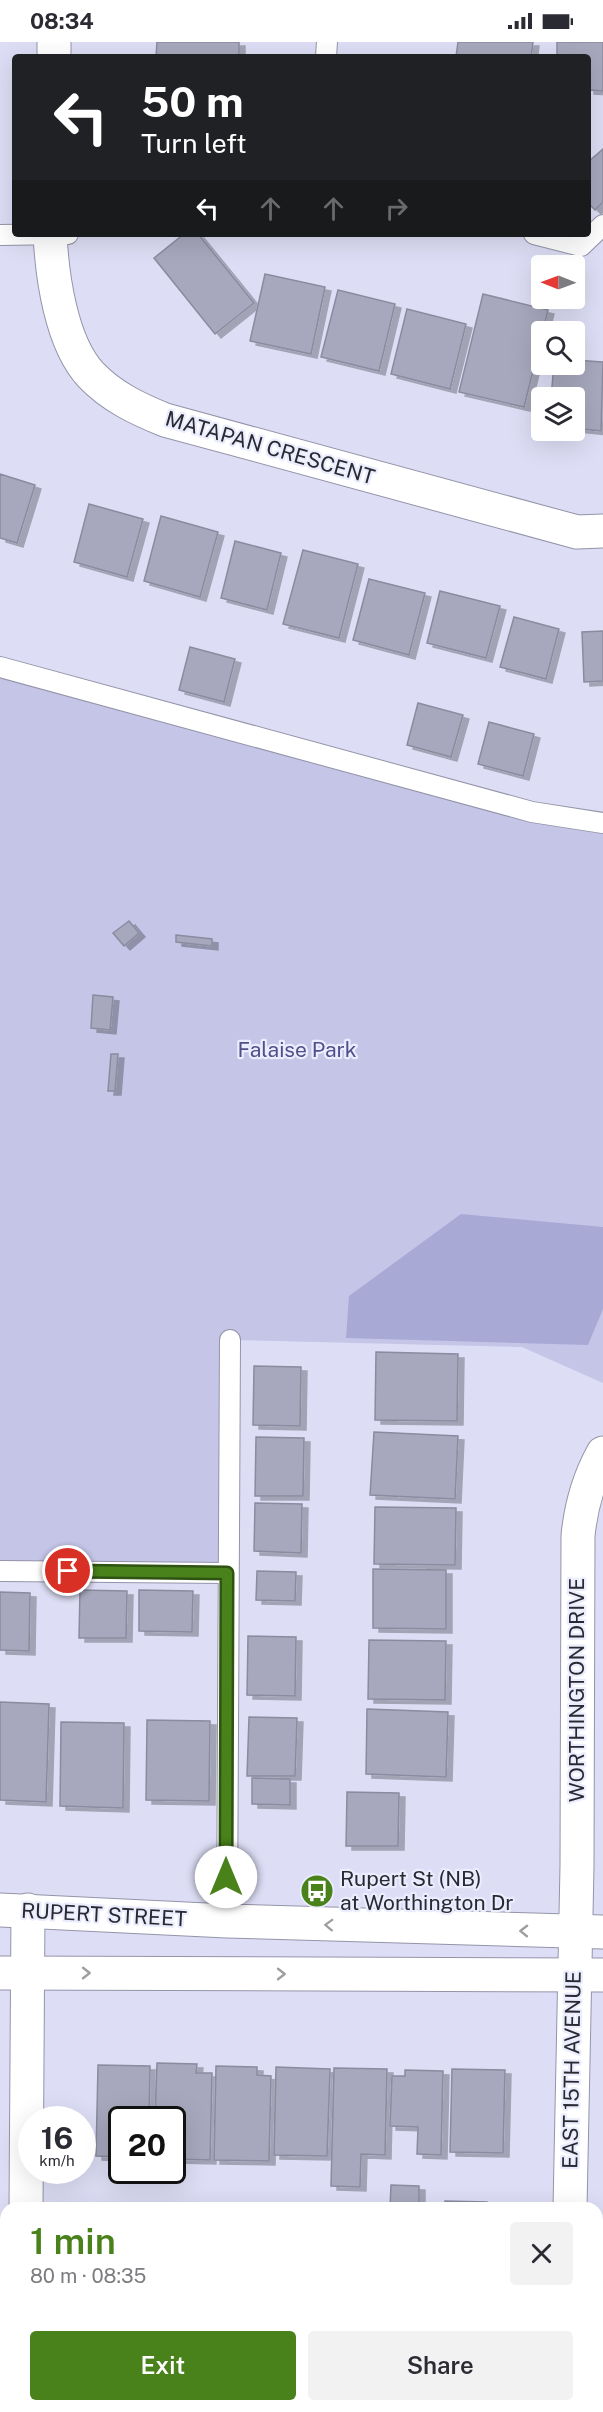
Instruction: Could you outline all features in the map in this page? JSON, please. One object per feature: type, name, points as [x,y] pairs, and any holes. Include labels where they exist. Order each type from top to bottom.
[{"type":"street","name":"MATAPAN CRESCENT","points":[[56,237],[54,280],[69,338],[90,374],[127,403],[165,420],[577,532],[603,531]]},
{"type":"street","name":"WORTHINGTON DRIVE","points":[[589,1932],[578,1536],[581,1506],[591,1476],[603,1453]]},
{"type":"street","name":"RUPERT STREET","points":[[14,1910],[227,1921],[589,1932]]},
{"type":"street","points":[[14,1910],[14,1973],[26,2202]]},
{"type":"street","name":"EAST 15TH AVENUE","points":[[570,2202],[588,1974],[589,1932]]},
{"type":"street","points":[[14,1973],[588,1974]]},
{"type":"lane","points":[[591,236],[603,225]]},
{"type":"lane","points":[[546,237],[581,246],[590,237]]},
{"type":"lane","points":[[0,667],[532,812],[603,823]]},
{"type":"lane","points":[[227,1921],[230,1340]]},
{"type":"lane","points":[[0,1571],[227,1573]]},
{"type":"green space","name":"Falaise Park","points":[[0,667],[603,823],[603,1383],[522,1347],[230,1340],[227,1573],[0,1571]]},
{"type":"shaded area","points":[[461,1214],[603,1227],[603,1309],[588,1345],[346,1338],[349,1296]]},
{"type":"building","points":[[157,42],[239,42],[239,54],[156,54]]},
{"type":"building","points":[[458,42],[533,42],[531,54],[456,54]]},
{"type":"building","points":[[557,42],[603,42],[603,91],[591,90],[591,54],[557,54]]},
{"type":"building","points":[[603,149],[603,202],[595,210],[591,206],[591,159]]},
{"type":"building","points":[[180,237],[200,237],[254,303],[215,334],[154,258]]},
{"type":"building","points":[[265,274],[325,287],[311,354],[250,341]]},
{"type":"building","points":[[338,290],[395,304],[379,371],[321,357]]},
{"type":"building","points":[[483,294],[531,306],[531,309],[548,310],[545,321],[531,321],[532,375],[524,407],[459,392]]},
{"type":"building","points":[[407,309],[466,324],[450,389],[391,374]]},
{"type":"building","points":[[585,361],[603,362],[601,431],[585,429],[585,387],[552,387],[553,375],[585,375]]},
{"type":"building","points":[[0,474],[35,485],[17,543],[0,538]]},
{"type":"building","points":[[89,504],[143,519],[127,577],[74,562]]},
{"type":"building","points":[[161,516],[218,532],[200,597],[144,581]]},
{"type":"building","points":[[235,541],[281,553],[267,610],[221,598]]},
{"type":"building","points":[[303,550],[358,564],[339,638],[283,624]]},
{"type":"building","points":[[369,579],[425,593],[409,655],[353,640]]},
{"type":"building","points":[[440,591],[500,606],[486,658],[427,643]]},
{"type":"building","points":[[514,617],[559,629],[546,679],[500,667]]},
{"type":"building","points":[[603,631],[603,681],[584,682],[582,632]]},
{"type":"building","points":[[190,647],[235,659],[224,702],[179,690]]},
{"type":"building","points":[[418,703],[463,715],[451,757],[407,745]]},
{"type":"building","points":[[489,722],[534,734],[523,776],[478,764]]},
{"type":"building","points":[[129,921],[139,933],[124,946],[113,933]]},
{"type":"building","points":[[176,935],[212,939],[212,946],[176,942]]},
{"type":"building","points":[[93,995],[113,997],[110,1030],[91,1028]]},
{"type":"building","points":[[111,1054],[118,1054],[115,1091],[108,1091]]},
{"type":"building","points":[[376,1352],[458,1354],[457,1421],[375,1420]]},
{"type":"building","points":[[254,1366],[301,1367],[300,1426],[253,1425]]},
{"type":"building","points":[[374,1432],[458,1436],[455,1499],[370,1495]]},
{"type":"building","points":[[256,1437],[304,1438],[303,1496],[255,1496]]},
{"type":"building","points":[[255,1503],[302,1504],[301,1553],[254,1551]]},
{"type":"building","points":[[375,1507],[456,1508],[455,1565],[374,1564]]},
{"type":"building","points":[[373,1569],[446,1570],[446,1629],[373,1628]]},
{"type":"building","points":[[257,1571],[296,1572],[295,1601],[256,1600]]},
{"type":"building","points":[[80,1590],[127,1591],[126,1638],[79,1638]]},
{"type":"building","points":[[139,1590],[193,1591],[192,1632],[139,1631]]},
{"type":"building","points":[[0,1592],[30,1593],[29,1651],[0,1650]]},
{"type":"building","points":[[248,1636],[296,1637],[295,1696],[247,1695]]},
{"type":"building","points":[[369,1640],[446,1641],[445,1700],[368,1699]]},
{"type":"building","points":[[0,1702],[49,1704],[46,1802],[0,1800]]},
{"type":"building","points":[[367,1709],[448,1712],[446,1777],[366,1774]]},
{"type":"building","points":[[249,1717],[297,1718],[295,1776],[247,1776]]},
{"type":"building","points":[[147,1720],[210,1721],[209,1801],[146,1800]]},
{"type":"building","points":[[61,1722],[124,1723],[123,1808],[60,1806]]},
{"type":"building","points":[[252,1778],[290,1779],[290,1805],[252,1804]]},
{"type":"building","points":[[347,1792],[399,1793],[398,1846],[346,1846]]},
{"type":"building","points":[[157,2063],[197,2064],[196,2073],[212,2073],[210,2160],[186,2159],[186,2106],[155,2106]]},
{"type":"building","points":[[98,2065],[150,2066],[149,2106],[108,2106],[108,2156],[96,2156]]},
{"type":"building","points":[[216,2066],[257,2067],[257,2075],[271,2076],[269,2161],[214,2160]]},
{"type":"building","points":[[276,2067],[330,2069],[327,2156],[274,2155]]},
{"type":"building","points":[[334,2068],[387,2069],[385,2155],[361,2154],[360,2187],[331,2186]]},
{"type":"building","points":[[452,2069],[505,2070],[503,2153],[450,2152]]},
{"type":"building","points":[[405,2070],[443,2071],[441,2155],[417,2154],[418,2127],[390,2126],[392,2076],[405,2076]]},
{"type":"building","points":[[391,2185],[419,2186],[419,2202],[390,2202]]},
{"type":"place","name":"Rupert St (NB) at Worthington Dr","points":[[317,1891]]},
{"type":"route","points":[[68,1571],[227,1573],[226,1877]]}]
